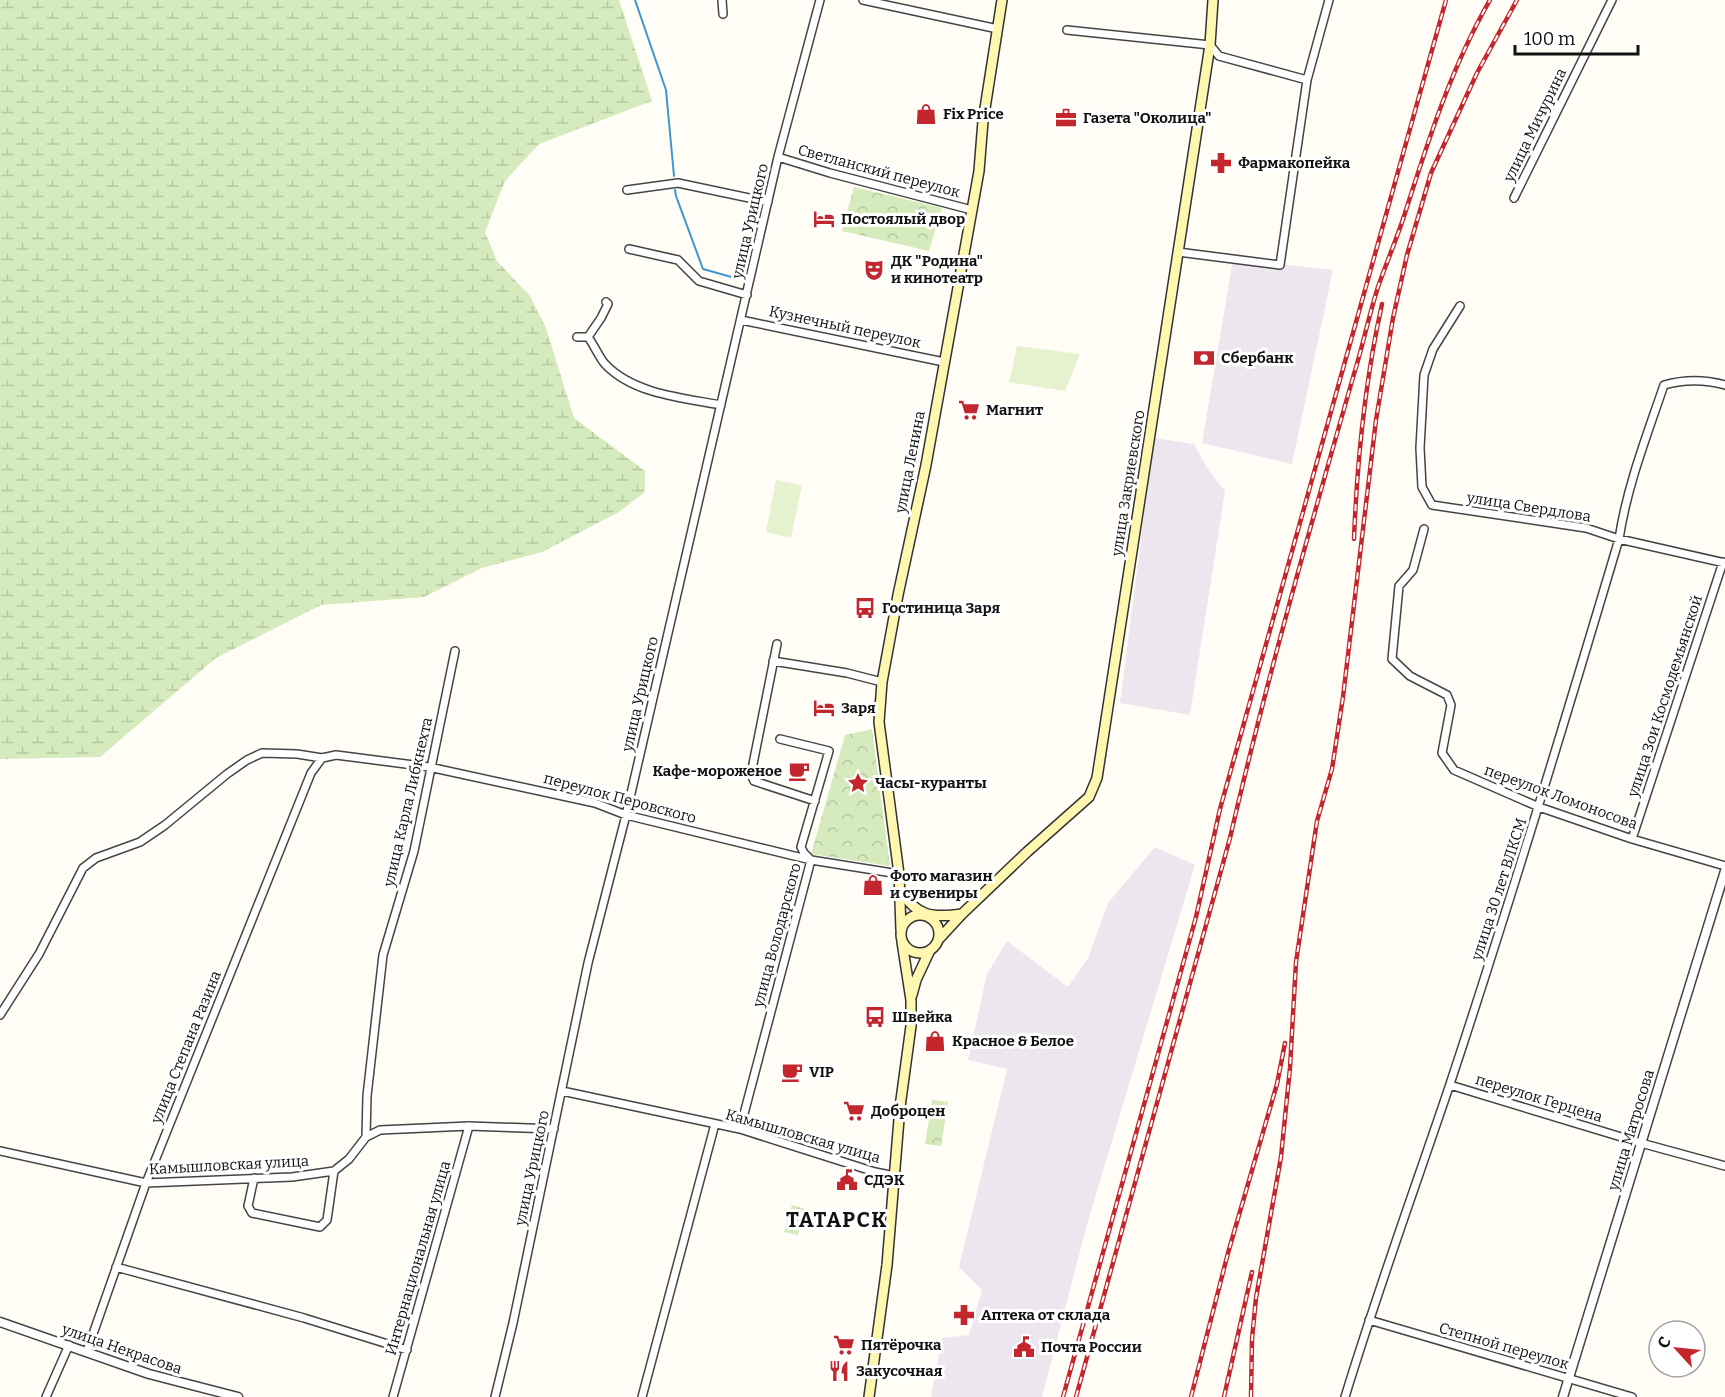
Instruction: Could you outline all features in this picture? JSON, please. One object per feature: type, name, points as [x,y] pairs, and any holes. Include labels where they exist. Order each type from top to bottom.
[{"type":"main road","name":"улица Ленина","points":[[869,1397],[886,1273],[900,1107],[909,1048],[911,1000],[902,942],[899,874],[879,722],[882,682],[919,500],[979,171],[983,121],[1002,0]]},
{"type":"main road","name":"улица Закриевского","points":[[938,940],[962,914],[1089,797],[1097,778],[1210,45],[1213,0]]},
{"type":"main road","points":[[899,874],[900,887],[905,898],[935,923],[939,934],[916,980],[911,1000]]},
{"type":"main road","points":[[901,930],[903,924],[913,916],[962,914]]},
{"type":"main road","points":[[902,942],[911,951],[917,953],[930,950]]},
{"type":"street","points":[[722,0],[723,14]]},
{"type":"street","name":"улица Урицкого","points":[[495,1397],[588,963],[626,815],[778,157],[820,0]]},
{"type":"street","points":[[863,0],[998,29]]},
{"type":"street","points":[[1178,252],[1280,265],[1307,80],[1329,0]]},
{"type":"street","name":"улица Мичурина","points":[[1514,198],[1612,0]]},
{"type":"street","points":[[1067,30],[1210,45],[1219,56],[1307,80]]},
{"type":"street","name":"Светланский переулок","points":[[778,157],[972,210]]},
{"type":"street","points":[[627,190],[678,183],[768,202]]},
{"type":"street","points":[[629,249],[678,260],[699,281],[747,295]]},
{"type":"street","points":[[588,337],[606,311],[608,304],[606,302]]},
{"type":"street","name":"улица Свердлова","points":[[1460,306],[1433,349],[1424,375],[1420,448],[1422,487],[1432,505],[1586,528],[1619,539],[1724,562]]},
{"type":"street","name":"Кузнечный переулок","points":[[741,320],[944,362]]},
{"type":"street","points":[[578,337],[588,337]]},
{"type":"street","points":[[588,337],[608,367],[638,387],[721,405]]},
{"type":"street","name":"улица 30 лет ВЛКСМ","points":[[1345,1397],[1450,1084],[1539,807],[1619,539],[1623,513],[1664,385],[1689,380],[1710,380],[1725,385]]},
{"type":"street","name":"переулок Ломоносова","points":[[1424,529],[1413,570],[1399,586],[1392,659],[1410,676],[1447,695],[1451,705],[1442,753],[1454,770],[1539,807],[1632,839],[1725,866]]},
{"type":"street","name":"улица Зои Космодемьянской","points":[[1632,839],[1724,562]]},
{"type":"street","points":[[777,644],[751,774],[754,781],[815,801]]},
{"type":"street","name":"улица Карла Либкнехта","points":[[366,1137],[367,1096],[383,955],[414,850],[429,767],[455,651]]},
{"type":"street","points":[[773,661],[847,673],[882,682]]},
{"type":"street","name":"улица Володарского","points":[[740,1129],[811,860],[801,847],[829,752],[780,739]]},
{"type":"street","name":"переулок Перовского","points":[[0,1015],[39,954],[83,868],[96,858],[141,842],[227,774],[262,753],[297,754],[322,758],[336,755],[429,767],[595,803],[626,815],[811,860],[899,874]]},
{"type":"street","name":"улица Степана Разина","points":[[87,1351],[146,1184],[311,773],[322,758]]},
{"type":"street","name":"улица Матросова","points":[[1563,1397],[1725,871]]},
{"type":"street","name":"переулок Герцена","points":[[1450,1084],[1641,1143],[1725,1166]]},
{"type":"street","name":"Камышловская улица","points":[[562,1091],[740,1129],[874,1172],[895,1176]]},
{"type":"street","points":[[642,1397],[715,1124]]},
{"type":"street","points":[[254,1178],[248,1206],[252,1213],[320,1227],[327,1220],[334,1171],[349,1159],[366,1137],[380,1130],[469,1126],[554,1129]]},
{"type":"street","name":"Интернациональная улица","points":[[393,1397],[469,1126]]},
{"type":"street","name":"Камышловская улица","points":[[0,1151],[146,1184],[292,1178],[334,1171]]},
{"type":"street","points":[[116,1267],[304,1318],[407,1350]]},
{"type":"street","name":"Степной переулок","points":[[1369,1320],[1632,1397]]},
{"type":"street","name":"улица Некрасова","points":[[0,1322],[207,1394],[238,1397]]},
{"type":"street","points":[[46,1397],[69,1345]]},
{"type":"shaded area","points":[[1233,259],[1333,270],[1292,464],[1202,443]]},
{"type":"shaded area","points":[[1154,438],[1194,444],[1209,471],[1225,491],[1190,715],[1120,703]]},
{"type":"shaded area","points":[[1155,847],[1195,865],[1088,1221],[1042,1397],[931,1397],[942,1338],[969,1335],[982,1290],[959,1267],[1007,1069],[968,1060],[987,974],[1007,941],[1068,987],[1088,958],[1108,903]]},
{"type":"green space","points":[[0,0],[619,0],[652,101],[539,144],[505,181],[485,232],[497,261],[530,296],[546,328],[574,418],[645,471],[645,492],[619,512],[542,552],[482,568],[424,597],[321,605],[216,658],[100,757],[0,759]]},
{"type":"green space","points":[[854,187],[942,208],[929,251],[842,231]]},
{"type":"green space","points":[[1017,346],[1080,354],[1065,391],[1009,382]]},
{"type":"green space","points":[[776,480],[802,485],[791,538],[766,532]]},
{"type":"green space","points":[[872,729],[890,866],[811,854],[845,735]]},
{"type":"green space","points":[[932,1100],[948,1102],[941,1146],[925,1144]]},
{"type":"green space","points":[[792,1205],[805,1209],[798,1235],[784,1232]]},
{"type":"waterway","points":[[635,0],[666,90],[674,176]]},
{"type":"waterway","points":[[675,190],[703,269],[735,278]]},
{"type":"railway","points":[[1063,1397],[1196,917],[1220,809],[1446,0]]},
{"type":"railway","points":[[1076,1397],[1230,838],[1289,605],[1381,277],[1403,220],[1442,103],[1476,25],[1490,0]]},
{"type":"railway","points":[[1251,1397],[1252,1339],[1256,1298],[1281,1157],[1290,1068],[1296,962],[1317,821],[1332,769],[1343,697],[1376,420],[1393,318],[1407,255],[1431,173],[1477,73],[1517,0]]},
{"type":"railway","points":[[1354,539],[1363,421],[1382,304]]},
{"type":"railway","points":[[1191,1397],[1228,1253],[1277,1084],[1285,1043]]},
{"type":"railway","points":[[1224,1397],[1252,1272]]},
{"type":"place","name":"Fix Price","points":[[926,114]]},
{"type":"place","name":"Газета \"Околица\"","points":[[1066,118]]},
{"type":"place","name":"Фармакопейка","points":[[1221,163]]},
{"type":"place","name":"Постоялый двор","points":[[824,219]]},
{"type":"place","name":"ДК \"Родина\" и кинотеатр","points":[[874,270]]},
{"type":"place","name":"Сбербанк","points":[[1204,358]]},
{"type":"place","name":"Магнит","points":[[969,410]]},
{"type":"place","name":"Гостиница Заря","points":[[865,608]]},
{"type":"place","name":"Заря","points":[[824,708]]},
{"type":"place","name":"Кафе-мороженое","points":[[799,771]]},
{"type":"place","name":"Часы-куранты","points":[[858,783]]},
{"type":"place","name":"Фото магазин и сувениры","points":[[873,885]]},
{"type":"place","name":"Швейка","points":[[875,1017]]},
{"type":"place","name":"Красное & Белое","points":[[935,1041]]},
{"type":"place","name":"VIP","points":[[792,1072]]},
{"type":"place","name":"Доброцен","points":[[854,1111]]},
{"type":"place","name":"СДЭК","points":[[847,1180]]},
{"type":"place","name":"Аптека от склада","points":[[964,1315]]},
{"type":"place","name":"Пятёрочка","points":[[844,1345]]},
{"type":"place","name":"Почта России","points":[[1024,1347]]},
{"type":"place","name":"Закусочная","points":[[839,1371]]},
{"type":"district","name":"ТАТАРСК","points":[[837,1220]]}]
